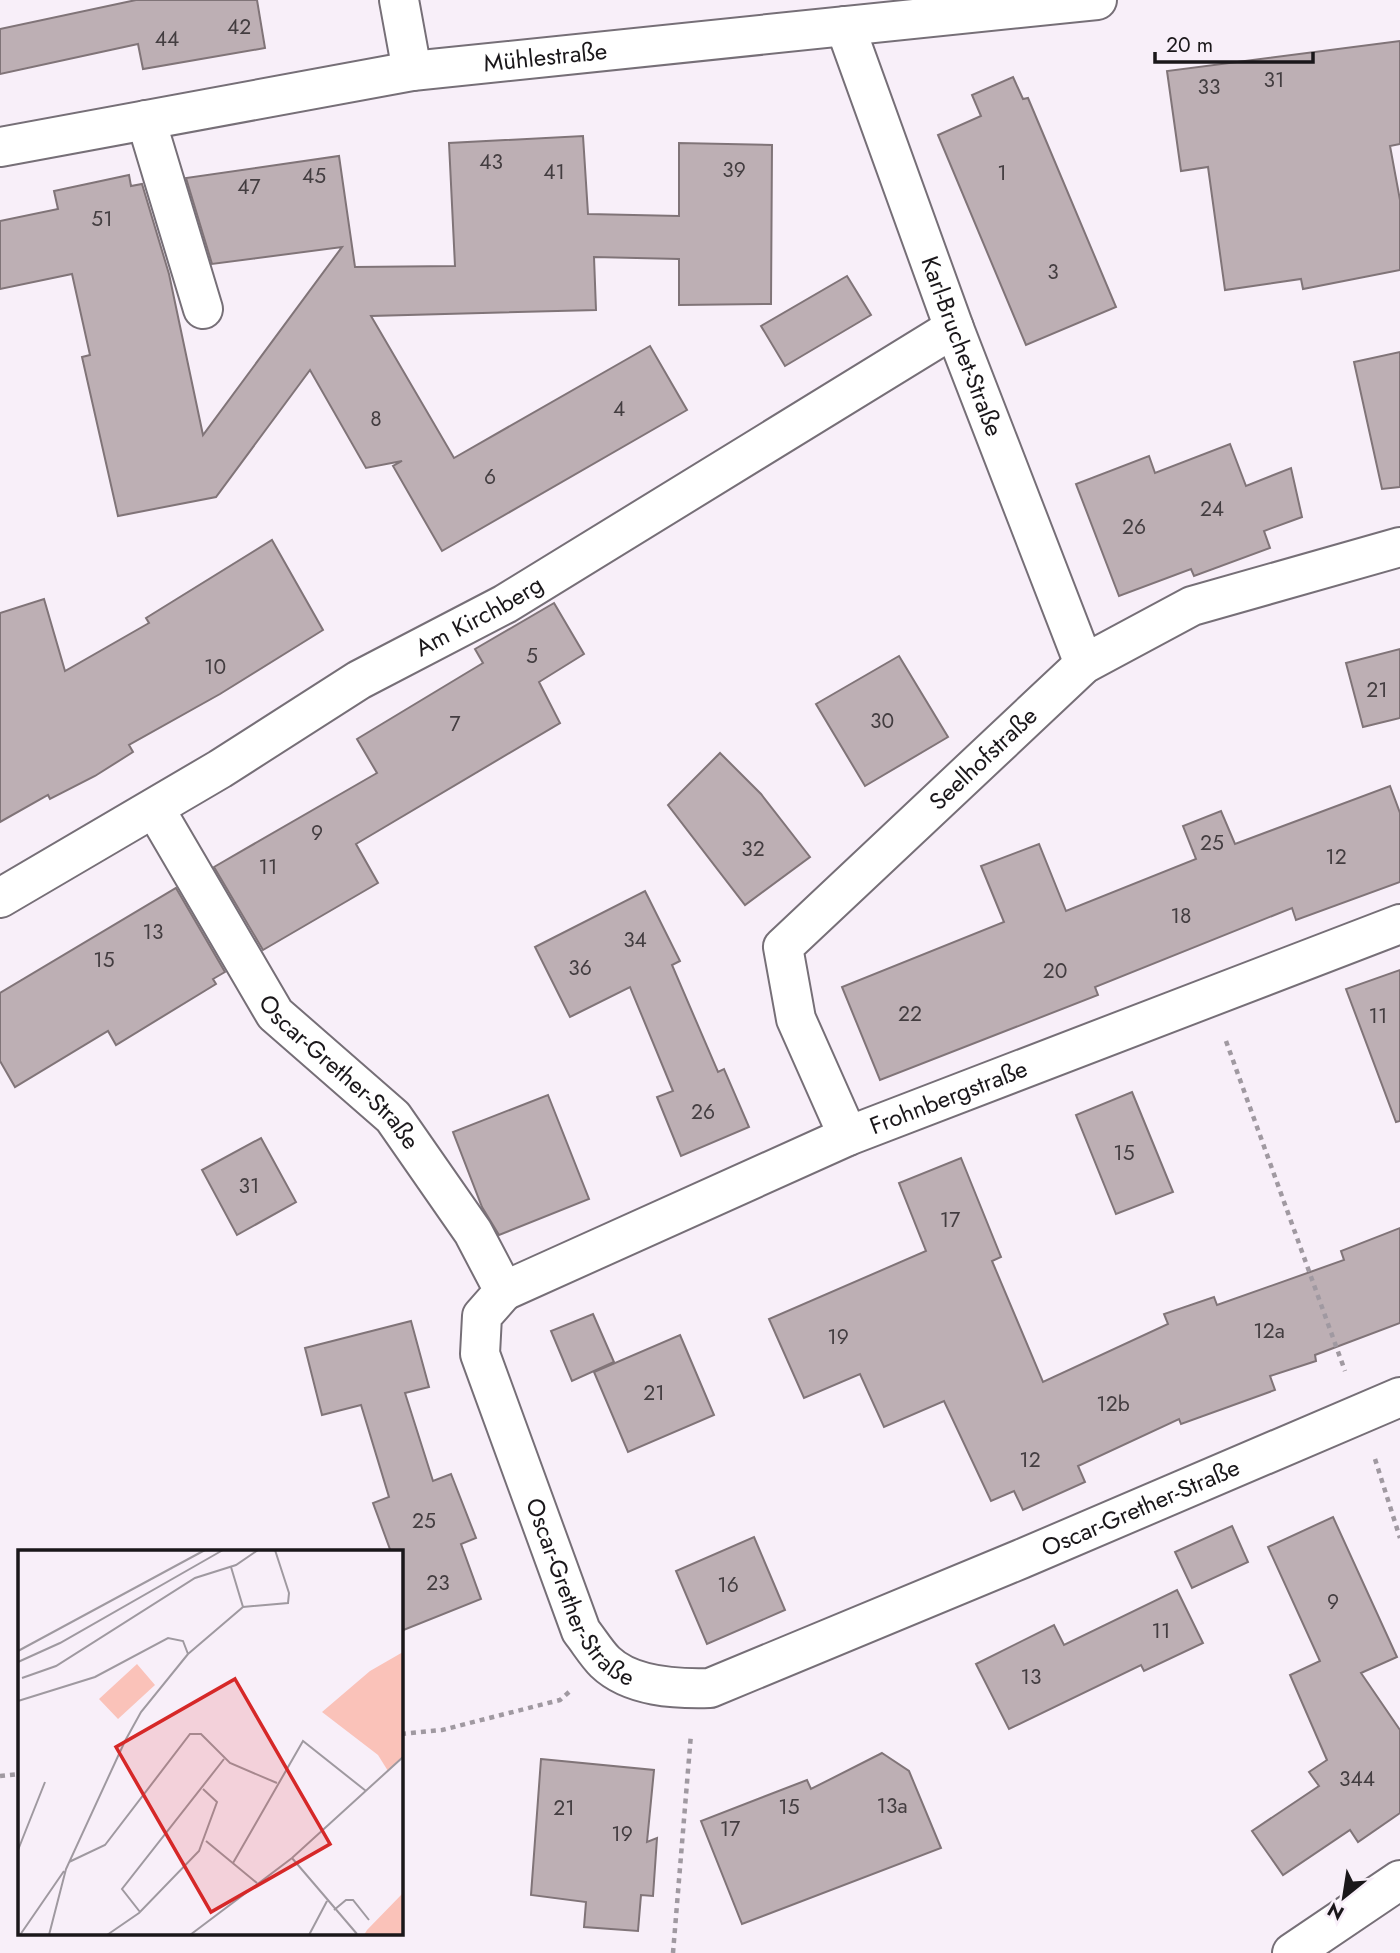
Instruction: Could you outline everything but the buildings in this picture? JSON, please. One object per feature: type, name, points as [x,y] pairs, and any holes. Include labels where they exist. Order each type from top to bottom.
[{"type":"street","points":[[399,0],[412,71]]},
{"type":"street","name":"Mühlestraße","points":[[0,148],[412,71],[1091,0]]},
{"type":"street","name":"Karl-Bruchet-Straße","points":[[845,26],[954,328],[1084,664]]},
{"type":"street","points":[[146,120],[203,309]]},
{"type":"street","name":"Am Kirchberg","points":[[0,898],[155,808],[359,680],[505,604],[954,328]]},
{"type":"street","name":"Seelhofstraße","points":[[848,1136],[796,1019],[783,947],[1084,664],[1192,606],[1400,547]]},
{"type":"street","name":"Oscar-Grether-Straße","points":[[155,808],[275,1014],[393,1117],[473,1231],[504,1291],[482,1316],[480,1354],[581,1631],[605,1662],[622,1675],[676,1689],[710,1688],[1021,1559],[1400,1396]]},
{"type":"street","name":"Frohnbergstraße","points":[[504,1291],[848,1136],[1400,924]]},
{"type":"street","points":[[1292,1953],[1400,1880]]},
{"type":"path","points":[[1210,997],[1360,1413],[1400,1538]]},
{"type":"path","points":[[402,1734],[442,1730],[560,1700],[605,1662]]},
{"type":"path","points":[[673,1953],[695,1688]]},
{"type":"path","points":[[0,1776],[18,1774]]}]
